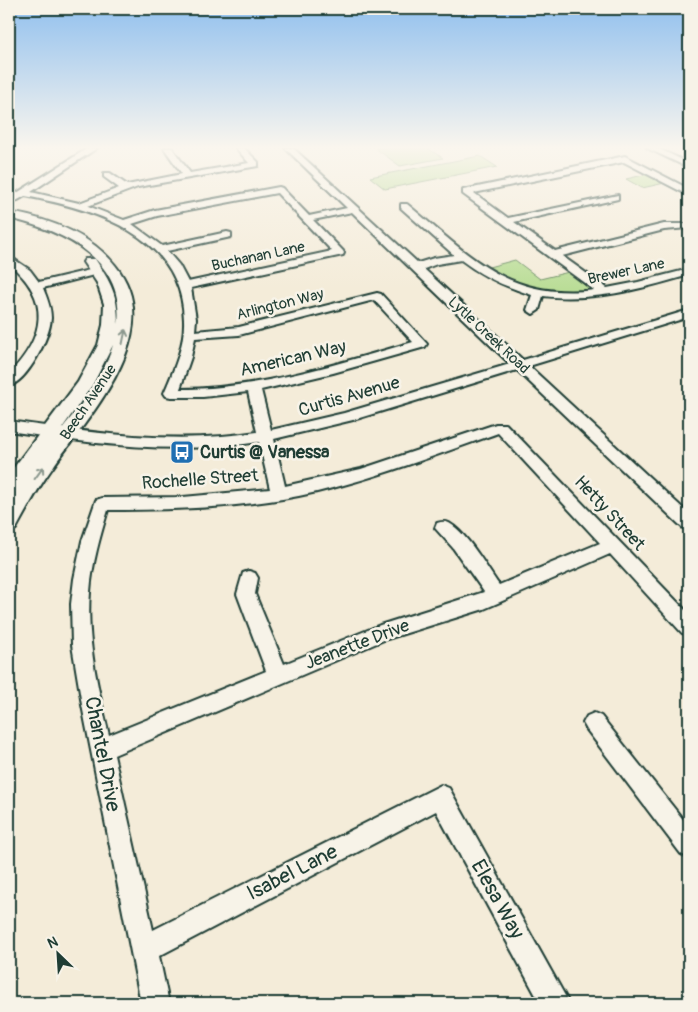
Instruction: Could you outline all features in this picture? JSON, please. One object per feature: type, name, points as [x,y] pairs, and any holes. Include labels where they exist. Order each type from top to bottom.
[{"type":"main road","name":"Beech Avenue","points":[[9,215],[55,228],[87,245],[110,267],[122,288],[126,304],[126,324],[119,353],[109,376],[9,488]]},
{"type":"main road","name":"Beech Avenue","points":[[9,222],[39,231],[74,248],[98,271],[104,281],[112,314],[108,341],[92,376],[9,523]]},
{"type":"street","points":[[38,195],[82,205],[125,223],[161,249],[176,270],[183,286],[190,310],[189,335]]},
{"type":"street","points":[[82,205],[106,195]]},
{"type":"street","points":[[125,223],[162,212],[251,195]]},
{"type":"street","points":[[284,195],[339,253]]},
{"type":"street","name":"Lytle Creek Road","points":[[339,195],[689,524]]},
{"type":"street","points":[[470,195],[606,293]]},
{"type":"street","points":[[506,221],[614,197]]},
{"type":"street","name":"Brewer Lane","points":[[404,206],[494,278],[540,292],[583,296],[606,293],[631,289],[689,272]]},
{"type":"street","points":[[306,219],[354,209]]},
{"type":"street","points":[[553,255],[664,227],[686,226]]},
{"type":"street","points":[[161,249],[227,235]]},
{"type":"street","name":"Buchanan Lane","points":[[183,286],[339,253]]},
{"type":"street","points":[[417,268],[430,268],[466,257]]},
{"type":"street","points":[[9,259],[28,273],[38,286],[44,303],[44,326],[32,354],[9,382]]},
{"type":"street","points":[[38,286],[98,271]]},
{"type":"street","points":[[533,310],[540,292]]},
{"type":"street","points":[[377,296],[421,344]]},
{"type":"street","name":"Arlington Way","points":[[189,335],[239,331],[377,296]]},
{"type":"street","name":"Curtis Avenue","points":[[9,426],[132,443],[214,443],[266,437],[321,424],[689,313]]},
{"type":"street","name":"American Way","points":[[189,335],[172,393],[203,393],[254,388],[294,380],[421,344]]},
{"type":"street","points":[[254,388],[279,493]]},
{"type":"street","name":"Rochelle Street","points":[[102,504],[194,503],[279,493],[317,486],[502,427]]},
{"type":"street","name":"Hetty Street","points":[[502,427],[688,624]]},
{"type":"street","name":"Chantel Drive","points":[[102,504],[84,569],[80,619],[84,657],[154,1003]]},
{"type":"street","points":[[443,528],[459,543],[496,595]]},
{"type":"street","name":"Jeanette Drive","points":[[102,749],[380,633],[464,608],[613,545]]},
{"type":"street","points":[[249,578],[246,594],[278,675]]},
{"type":"street","points":[[594,722],[689,846]]},
{"type":"street","name":"Isabel Lane","points":[[144,949],[441,796]]},
{"type":"street","name":"Elesa Way","points":[[441,796],[555,1003]]},
{"type":"green space","points":[[515,260],[540,279],[569,272],[590,290],[579,293],[566,293],[537,288],[485,268]]},
{"type":"place","name":"Curtis @ Vanessa","points":[[182,452]]}]
